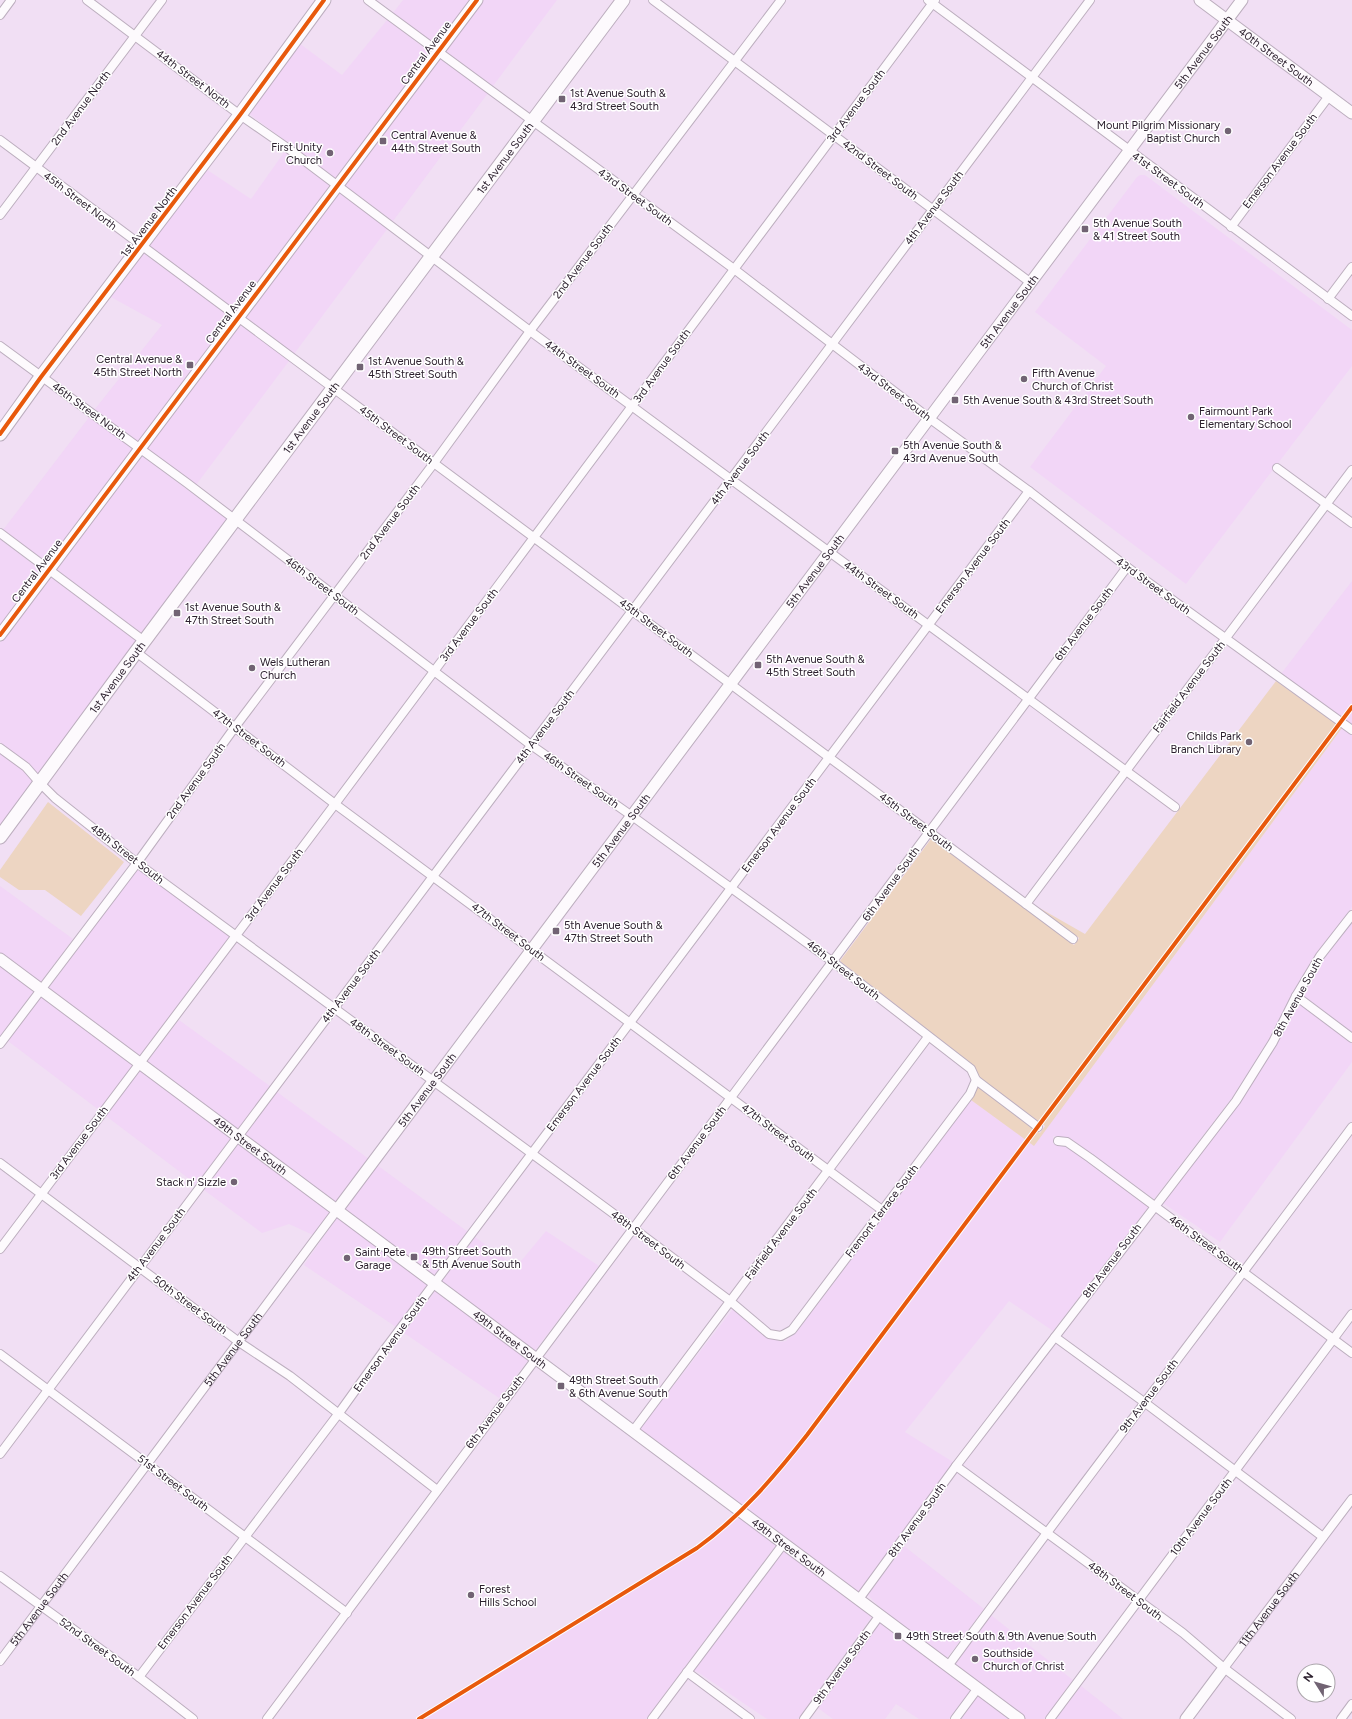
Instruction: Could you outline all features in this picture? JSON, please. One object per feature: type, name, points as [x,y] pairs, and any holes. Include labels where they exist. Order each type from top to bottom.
[{"type":"main road","name":"1st Avenue North","points":[[0,434],[142,247],[324,0]]},
{"type":"main road","name":"Central Avenue","points":[[0,635],[476,0]]},
{"type":"main road","name":"1st Avenue South","points":[[0,837],[144,640],[623,0]]},
{"type":"main road","name":"40th Street South","points":[[1200,0],[1352,113]]},
{"type":"main road","name":"5th Avenue South","points":[[337,1210],[1243,0]]},
{"type":"main road","name":"49th Street South","points":[[0,959],[1019,1719]]},
{"type":"main road","name":"11th Avenue South","points":[[1186,1719],[1224,1668]]},
{"type":"street","points":[[0,15],[11,0]]},
{"type":"street","name":"44th Street North","points":[[88,0],[240,115],[338,185]]},
{"type":"street","name":"2nd Avenue North","points":[[0,216],[162,0]]},
{"type":"street","name":"43rd Street South","points":[[368,0],[734,269],[929,418],[1029,491],[1126,567],[1352,730]]},
{"type":"street","name":"42nd Street South","points":[[652,0],[1031,283]]},
{"type":"street","name":"2nd Avenue South","points":[[0,1044],[137,863],[235,727],[335,596],[530,331],[735,63],[781,0]]},
{"type":"street","name":"4th Avenue South","points":[[0,1454],[1090,0]]},
{"type":"street","name":"41st Street South","points":[[931,1],[1129,151],[1352,316]]},
{"type":"street","name":"3rd Avenue South","points":[[0,1249],[534,538],[833,136],[931,1]]},
{"type":"street","name":"Emerson Avenue South","points":[[1231,227],[1329,96]]},
{"type":"street","name":"45th Street North","points":[[0,140],[238,318]]},
{"type":"street","name":"44th Street South","points":[[338,185],[530,331],[1175,807]]},
{"type":"street","points":[[1328,299],[1352,268]]},
{"type":"street","name":"45th Street South","points":[[238,318],[1073,939]]},
{"type":"street","name":"46th Street North","points":[[0,346],[140,448]]},
{"type":"street","name":"46th Street South","points":[[140,448],[531,746],[732,887],[833,962],[928,1037],[971,1068],[976,1080],[1038,1127]]},
{"type":"street","points":[[1277,468],[1352,523]]},
{"type":"street","name":"Fairfield Avenue South","points":[[1026,904],[1352,470]]},
{"type":"street","name":"Emerson Avenue South","points":[[139,1677],[339,1413],[434,1284],[1029,491]]},
{"type":"street","points":[[0,533],[144,640]]},
{"type":"street","name":"6th Avenue South","points":[[267,1719],[833,962],[1126,567]]},
{"type":"street","name":"47th Street South","points":[[136,652],[335,804],[882,1210]]},
{"type":"street","name":"48th Street South","points":[[0,748],[26,767],[40,783],[137,863],[633,1228],[730,1301],[769,1334],[782,1336]]},
{"type":"street","name":"8th Avenue South","points":[[859,1599],[956,1466],[1236,1100],[1273,1042],[1296,996],[1320,956],[1352,914]]},
{"type":"street","points":[[1296,996],[1352,1038]]},
{"type":"street","name":"Fairfield Avenue South","points":[[633,1431],[928,1037]]},
{"type":"street","name":"Fremont Terrace South","points":[[782,1336],[792,1330],[970,1094],[976,1080]]},
{"type":"street","name":"9th Avenue South","points":[[948,1666],[1144,1402],[1244,1272],[1352,1127]]},
{"type":"street","name":"46th Street South","points":[[1058,1141],[1067,1142],[1072,1145],[1352,1352]]},
{"type":"street","name":"50th Street South","points":[[0,1163],[239,1342],[290,1376],[437,1490]]},
{"type":"street","name":"5th Avenue South","points":[[0,1661],[337,1210]]},
{"type":"street","name":"10th Avenue South","points":[[1050,1719],[1352,1314]]},
{"type":"street","points":[[1055,1336],[1323,1537]]},
{"type":"street","name":"51st Street South","points":[[0,1354],[347,1613]]},
{"type":"street","name":"48th Street South","points":[[956,1466],[1183,1634],[1224,1668],[1291,1719]]},
{"type":"street","name":"11th Avenue South","points":[[1224,1668],[1352,1499]]},
{"type":"street","points":[[652,1719],[784,1543]]},
{"type":"street","name":"52nd Street South","points":[[0,1576],[139,1677],[193,1719]]},
{"type":"street","name":"9th Avenue South","points":[[804,1719],[880,1615]]},
{"type":"street","points":[[687,1672],[750,1719]]},
{"type":"street","points":[[955,1719],[978,1688]]},
{"type":"street","points":[[1341,1719],[1352,1704]]},
{"type":"shaded area","points":[[403,0],[471,0],[436,46],[393,13]]},
{"type":"shaded area","points":[[483,0],[557,0],[493,86],[444,51]]},
{"type":"shaded area","points":[[387,20],[431,53],[336,179],[248,113],[299,43],[342,75]]},
{"type":"shaded area","points":[[439,58],[488,93],[393,221],[344,185]]},
{"type":"shaded area","points":[[285,151],[331,186],[237,312],[148,246],[206,169],[251,199]]},
{"type":"shaded area","name":"Fairmount Park Elementary School","points":[[1140,175],[1145,175],[1352,330],[1352,366],[1186,584],[1030,467],[1106,366],[1035,312]]},
{"type":"shaded area","points":[[339,192],[388,228],[294,354],[245,317]]},
{"type":"shaded area","points":[[143,253],[232,318],[139,442],[95,409],[162,325],[109,296]]},
{"type":"shaded area","points":[[240,324],[289,361],[196,485],[146,448]]},
{"type":"shaded area","points":[[90,416],[134,449],[47,564],[3,530]]},
{"type":"shaded area","points":[[141,455],[228,520],[143,634],[55,570]]},
{"type":"shaded area","points":[[0,539],[42,571],[0,627]]},
{"type":"shaded area","points":[[50,576],[138,641],[39,776],[28,764],[0,742],[0,643]]},
{"type":"shaded area","points":[[1352,581],[1352,725],[1281,674]]},
{"type":"shaded area","points":[[1276,681],[1342,728],[1034,1146],[971,1100],[978,1087],[1040,1133],[1045,1126],[981,1079],[973,1065],[840,961],[931,839],[1074,945],[1079,938],[1036,906],[1085,934]]},
{"type":"shaded area","points":[[1342,728],[1352,735],[1352,907],[1316,954],[1290,997],[1269,1039],[1232,1098],[1154,1199],[1069,1138],[1053,1136],[1053,1144],[1066,1146],[1149,1206],[1053,1331],[1009,1301],[905,1432],[953,1462],[858,1593],[639,1430],[733,1309],[769,1338],[779,1340],[780,1342],[786,1341],[796,1333],[971,1100],[1034,1145]]},
{"type":"shaded area","points":[[0,753],[23,770],[34,783],[0,829]]},
{"type":"shaded area","points":[[48,802],[124,862],[81,916],[45,890],[19,890],[0,877],[0,870]]},
{"type":"shaded area","points":[[138,869],[230,936],[139,1057],[48,989]]},
{"type":"shaded area","points":[[0,886],[73,939],[40,983],[0,954]]},
{"type":"shaded area","points":[[1352,922],[1352,1033],[1302,995],[1324,959]]},
{"type":"shaded area","points":[[0,964],[35,990],[0,1036]]},
{"type":"shaded area","points":[[42,996],[134,1064],[99,1110],[8,1041]]},
{"type":"shaded area","points":[[1298,1003],[1352,1043],[1352,1062],[1220,1242],[1163,1203],[1161,1205],[1240,1103],[1277,1044]]},
{"type":"shaded area","points":[[179,1020],[270,1086],[237,1130],[146,1063]]},
{"type":"shaded area","points":[[141,1069],[232,1137],[196,1184],[106,1116]]},
{"type":"shaded area","points":[[277,1092],[369,1159],[336,1204],[244,1136]]},
{"type":"shaded area","points":[[239,1143],[331,1211],[313,1235],[289,1224],[262,1233],[204,1190]]},
{"type":"shaded area","points":[[377,1165],[468,1232],[433,1277],[343,1210]]},
{"type":"shaded area","points":[[338,1216],[428,1284],[396,1327],[304,1265]]},
{"type":"shaded area","points":[[546,1231],[599,1266],[534,1352],[441,1283],[475,1237],[516,1267]]},
{"type":"shaded area","points":[[436,1290],[529,1359],[499,1398],[404,1333]]},
{"type":"shaded area","points":[[739,1517],[777,1544],[646,1719],[417,1719],[666,1570]]},
{"type":"shaded area","points":[[904,1546],[984,1609],[946,1659],[886,1614],[868,1595]]},
{"type":"shaded area","points":[[785,1549],[873,1615],[798,1719],[767,1719],[696,1671],[693,1672]]},
{"type":"shaded area","points":[[991,1615],[1073,1680],[1044,1719],[1026,1719],[954,1665]]},
{"type":"shaded area","points":[[881,1621],[972,1689],[949,1719],[919,1719],[896,1704],[885,1719],[833,1719],[818,1708]]},
{"type":"shaded area","points":[[1081,1686],[1123,1719],[1056,1719]]},
{"type":"shaded area","points":[[979,1694],[1012,1719],[961,1719]]},
{"type":"cycle path","points":[[0,434],[41,377],[240,115],[324,0]]},
{"type":"cycle path","points":[[0,635],[477,0]]},
{"type":"cycle path","points":[[419,1719],[697,1548],[728,1523],[756,1496],[807,1435],[1352,707]]},
{"type":"place","name":"1st Avenue South & 43rd Street South","points":[[562,99]]},
{"type":"place","name":"Mount Pilgrim Missionary Baptist Church","points":[[1228,131]]},
{"type":"place","name":"Central Avenue & 44th Street South","points":[[383,141]]},
{"type":"place","name":"First Unity Church","points":[[330,153]]},
{"type":"place","name":"5th Avenue South & 41 Street South","points":[[1085,229]]},
{"type":"place","name":"Central Avenue & 45th Street North","points":[[190,365]]},
{"type":"place","name":"1st Avenue South & 45th Street South","points":[[360,367]]},
{"type":"place","name":"Fifth Avenue Church of Christ","points":[[1024,379]]},
{"type":"place","name":"5th Avenue South & 43rd Street South","points":[[955,400]]},
{"type":"place","name":"Fairmount Park Elementary School","points":[[1191,417]]},
{"type":"place","name":"5th Avenue South & 43rd Avenue South","points":[[895,451]]},
{"type":"place","name":"1st Avenue South & 47th Street South","points":[[177,613]]},
{"type":"place","name":"5th Avenue South & 45th Street South","points":[[758,665]]},
{"type":"place","name":"Wels Lutheran Church","points":[[252,668]]},
{"type":"place","name":"Childs Park Branch Library","points":[[1249,742]]},
{"type":"place","name":"5th Avenue South & 47th Street South","points":[[556,931]]},
{"type":"place","name":"Stack n' Sizzle","points":[[234,1182]]},
{"type":"place","name":"49th Street South & 5th Avenue South","points":[[414,1257]]},
{"type":"place","name":"Saint Pete Garage","points":[[347,1258]]},
{"type":"place","name":"49th Street South & 6th Avenue South","points":[[561,1386]]},
{"type":"place","name":"Forest Hills School","points":[[471,1595]]},
{"type":"place","name":"49th Street South & 9th Avenue South","points":[[898,1636]]},
{"type":"place","name":"Southside Church of Christ","points":[[975,1659]]}]
